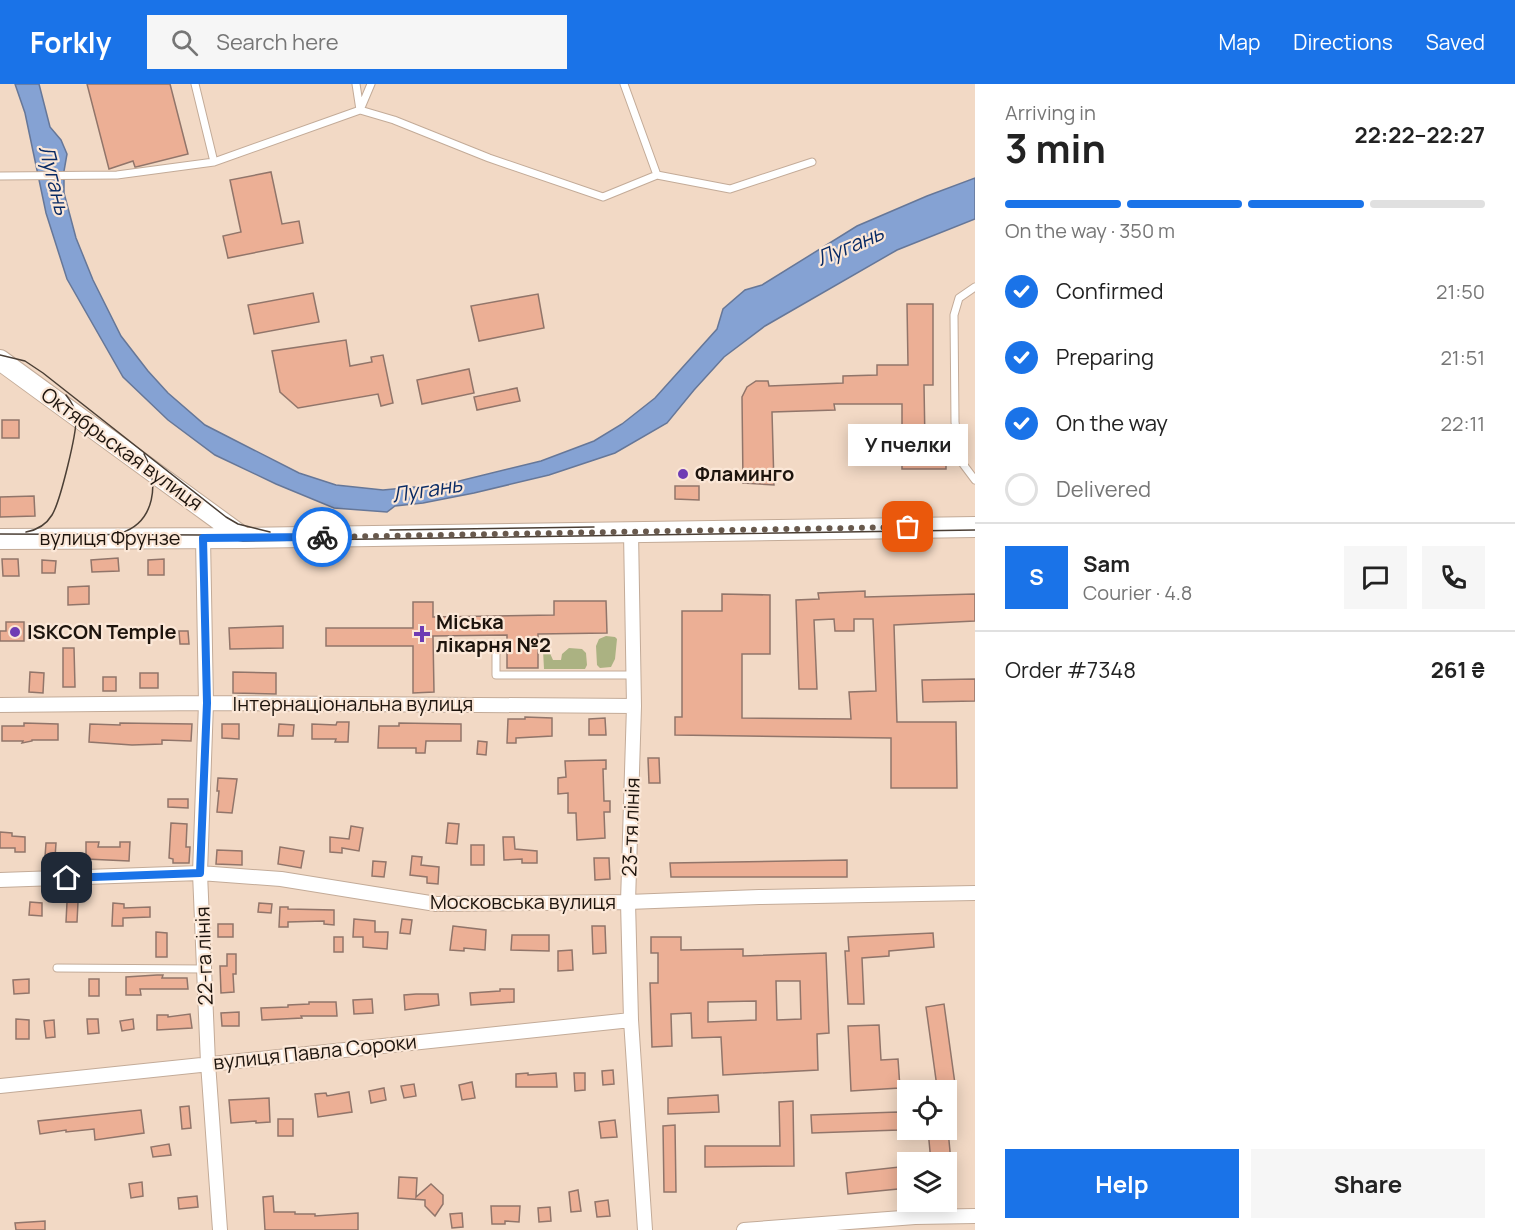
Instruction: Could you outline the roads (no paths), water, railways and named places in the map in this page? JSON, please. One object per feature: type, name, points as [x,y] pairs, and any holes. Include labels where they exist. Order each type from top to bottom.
[{"type":"street","name":"Октябрьская вулиця","points":[[0,360],[244,538]]},
{"type":"street","name":"вулиця Фрунзе","points":[[0,539],[244,538],[975,527]]},
{"type":"street","name":"23-тя лінія","points":[[631,532],[634,706],[628,902],[631,1020],[645,1230]]},
{"type":"street","name":"22-га лінія","points":[[203,538],[207,703],[200,873],[208,1063],[220,1230]]},
{"type":"street","name":"Інтернаціональна вулиця","points":[[0,705],[207,703],[634,706]]},
{"type":"street","name":"Московська вулиця","points":[[0,880],[200,873],[281,879],[436,904],[628,902],[975,893]]},
{"type":"street","name":"вулиця Павла Сороки","points":[[0,1086],[631,1020]]},
{"type":"street","points":[[744,1230],[915,1217],[969,1221]]},
{"type":"lane","points":[[195,84],[214,162]]},
{"type":"lane","points":[[356,84],[360,110]]},
{"type":"lane","points":[[360,110],[371,84]]},
{"type":"lane","points":[[624,84],[657,175]]},
{"type":"lane","points":[[0,176],[117,175],[214,162],[360,110],[394,120],[489,158],[603,197],[657,175],[730,189],[812,162]]},
{"type":"lane","points":[[975,287],[959,298],[954,315],[955,422],[960,459],[975,480]]},
{"type":"lane","points":[[496,646],[496,675],[634,675]]},
{"type":"lane","points":[[57,968],[204,969]]},
{"type":"water","name":"Лугань","points":[[15,84],[39,84],[50,127],[61,140],[67,154],[64,193],[76,238],[93,280],[121,336],[148,371],[168,393],[205,425],[299,473],[336,485],[383,490],[447,484],[541,461],[594,441],[622,424],[655,398],[717,329],[723,309],[745,290],[762,285],[857,226],[975,178],[975,219],[897,250],[765,326],[724,357],[667,423],[615,453],[549,475],[474,493],[395,506],[387,512],[334,508],[215,455],[168,420],[123,377],[67,279],[46,213],[25,113]]},
{"type":"tram line","points":[[0,355],[25,361],[43,373],[226,517],[238,524],[270,532]]},
{"type":"tram line","points":[[26,532],[41,527],[50,519],[64,482],[76,423],[75,410],[66,395]]},
{"type":"tram line","points":[[121,533],[132,528],[141,520],[151,500],[152,477],[144,454]]},
{"type":"tram line","points":[[390,530],[594,527]]},
{"type":"tram line","points":[[0,534],[202,535],[243,541],[975,530]]},
{"type":"place","name":"Фламинго","points":[[683,474]]},
{"type":"place","name":"У пчелки","points":[[908,527]]},
{"type":"place","name":"ISKCON Temple","points":[[15,632]]},
{"type":"place","name":"Міська лікарня №2","points":[[422,634]]}]
